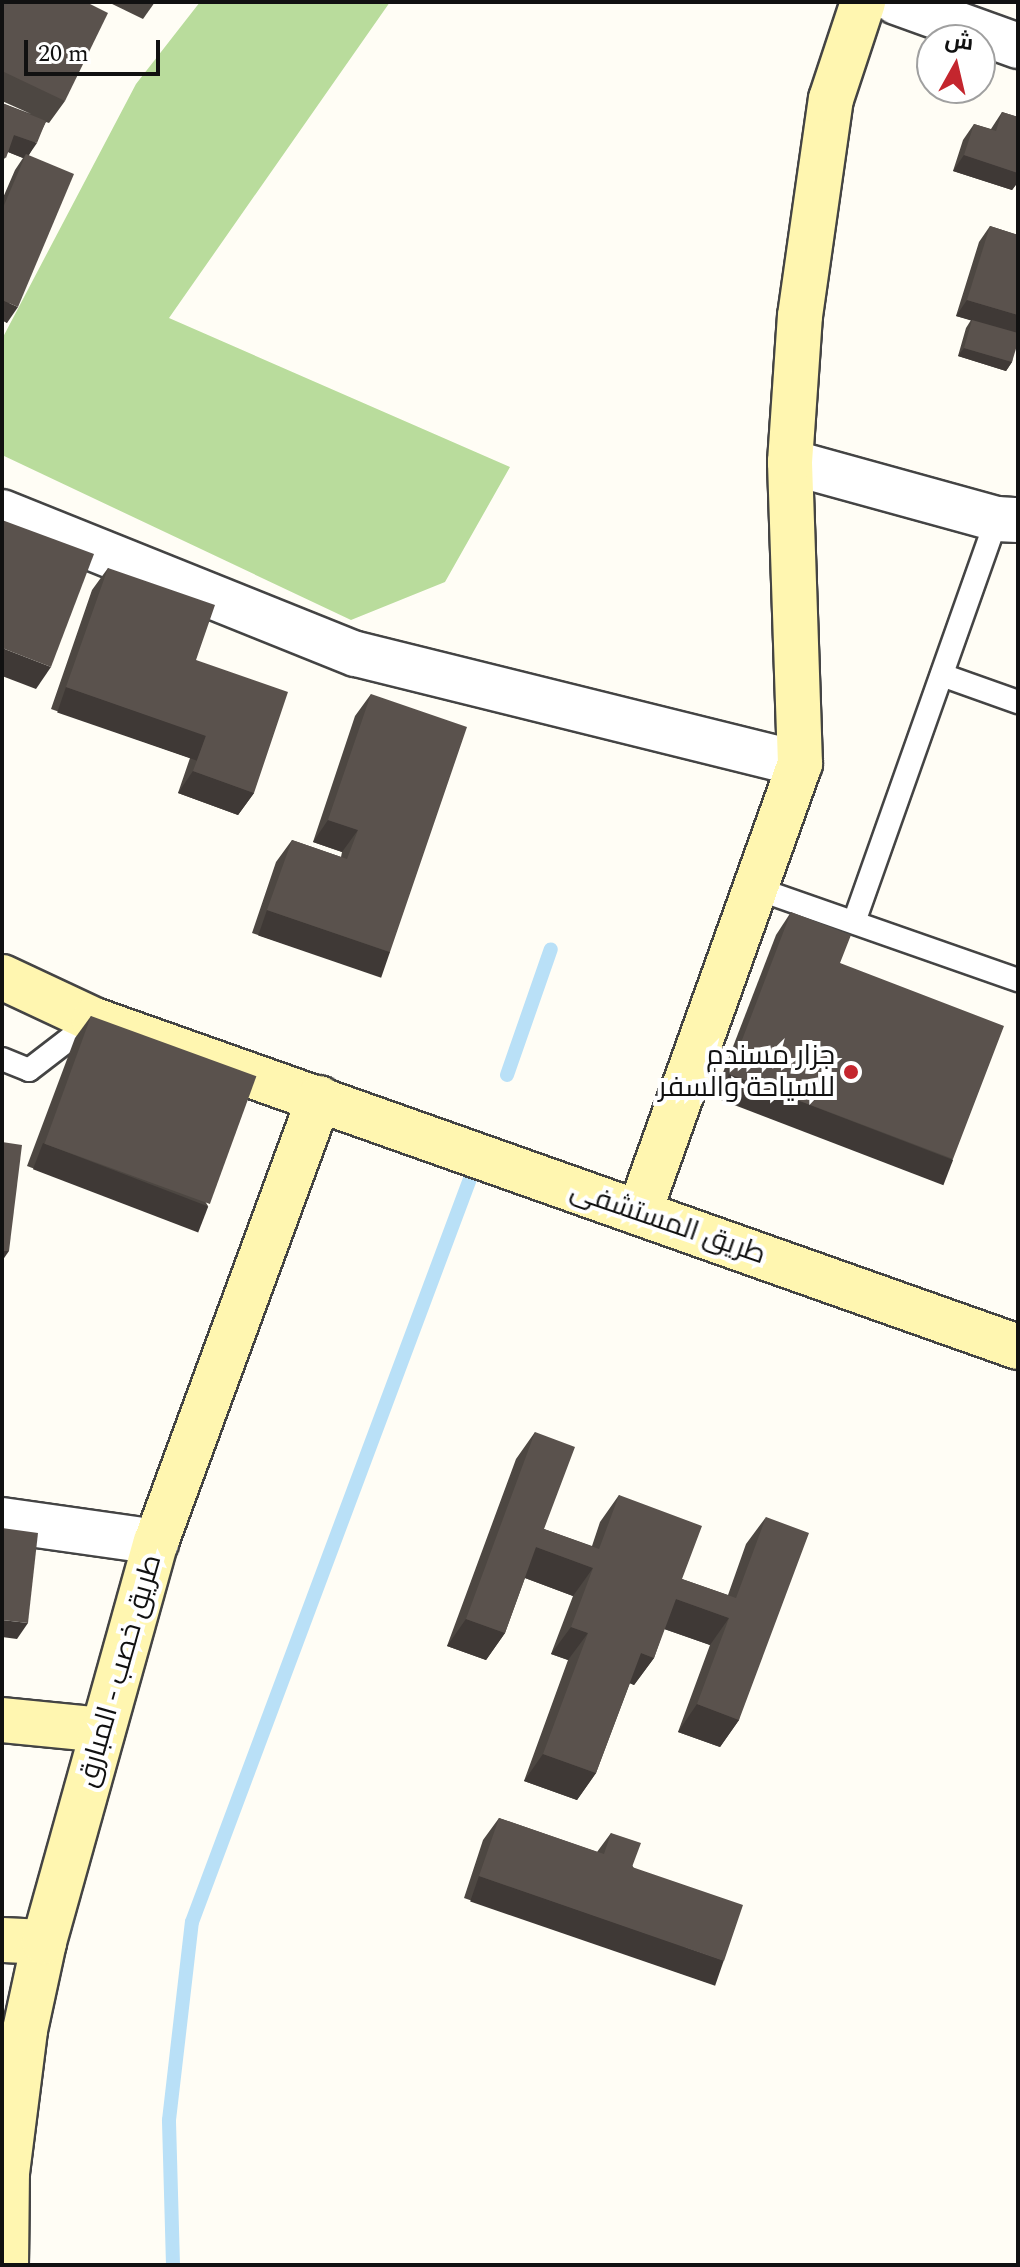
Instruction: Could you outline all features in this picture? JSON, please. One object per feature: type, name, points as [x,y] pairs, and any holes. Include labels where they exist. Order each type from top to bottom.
[{"type":"street","points":[[639,1213],[800,764],[790,462],[800,316],[831,99],[863,2]]},
{"type":"street","points":[[896,2],[1018,46]]},
{"type":"street","points":[[790,462],[1007,520]]},
{"type":"street","points":[[2,512],[356,654],[800,764]]},
{"type":"street","name":"طريق المستشفى","points":[[2,977],[94,1020],[393,1123],[567,1188],[1018,1347]]},
{"type":"street","name":"طريق خصب - المبارق","points":[[6,2265],[7,2173],[25,2030],[23,1941],[103,1730],[156,1542],[319,1098]]},
{"type":"street","points":[[2,1520],[156,1542]]},
{"type":"street","points":[[2,1720],[103,1730]]},
{"type":"lane","points":[[854,922],[942,675],[1007,520]]},
{"type":"lane","points":[[942,675],[1018,702]]},
{"type":"lane","points":[[755,888],[1018,980]]},
{"type":"lane","points":[[2,1059],[29,1070],[94,1020]]},
{"type":"green space","points":[[200,2],[390,2],[169,318],[510,467],[445,582],[351,620],[2,455],[2,339],[136,84]]},
{"type":"building","points":[[2,2],[86,2],[108,13],[65,101],[2,71]]},
{"type":"building","points":[[2,103],[46,121],[37,143],[14,135],[6,158],[2,156]]},
{"type":"building","points":[[1002,112],[1018,117],[1018,173],[964,155],[974,124],[996,131]]},
{"type":"building","points":[[26,154],[74,174],[18,307],[2,300],[2,210]]},
{"type":"building","points":[[990,226],[1018,235],[1018,315],[967,300]]},
{"type":"building","points":[[972,320],[1018,333],[1012,362],[964,348]]},
{"type":"building","points":[[2,520],[94,554],[51,667],[2,648]]},
{"type":"building","points":[[108,568],[215,605],[196,660],[288,692],[254,793],[193,771],[206,736],[66,687]]},
{"type":"building","points":[[371,694],[467,727],[390,952],[267,910],[292,840],[347,859],[358,830],[328,820]]},
{"type":"building","name":"جزار مسندم للسياحة والسفر","points":[[791,912],[851,935],[840,963],[1004,1026],[953,1159],[729,1074]]},
{"type":"building","points":[[91,1016],[256,1076],[210,1204],[44,1144]]},
{"type":"building","points":[[2,1142],[22,1145],[9,1251],[2,1251]]},
{"type":"building","points":[[535,1432],[575,1447],[544,1529],[599,1549],[619,1495],[702,1526],[682,1579],[736,1598],[766,1517],[809,1533],[739,1720],[697,1704],[729,1618],[676,1599],[654,1658],[641,1653],[596,1773],[543,1754],[588,1633],[571,1627],[593,1568],[536,1547],[505,1633],[466,1619]]},
{"type":"building","points":[[2,1528],[38,1533],[28,1623],[2,1620]]},
{"type":"building","points":[[499,1818],[604,1854],[611,1833],[641,1843],[632,1867],[743,1905],[724,1961],[479,1876]]},
{"type":"waterway","points":[[507,1075],[551,949]]},
{"type":"waterway","points":[[173,2265],[169,2120],[192,1922],[474,1168]]},
{"type":"place","name":"جزار مسندم للسياحة والسفر","points":[[851,1072]]}]
